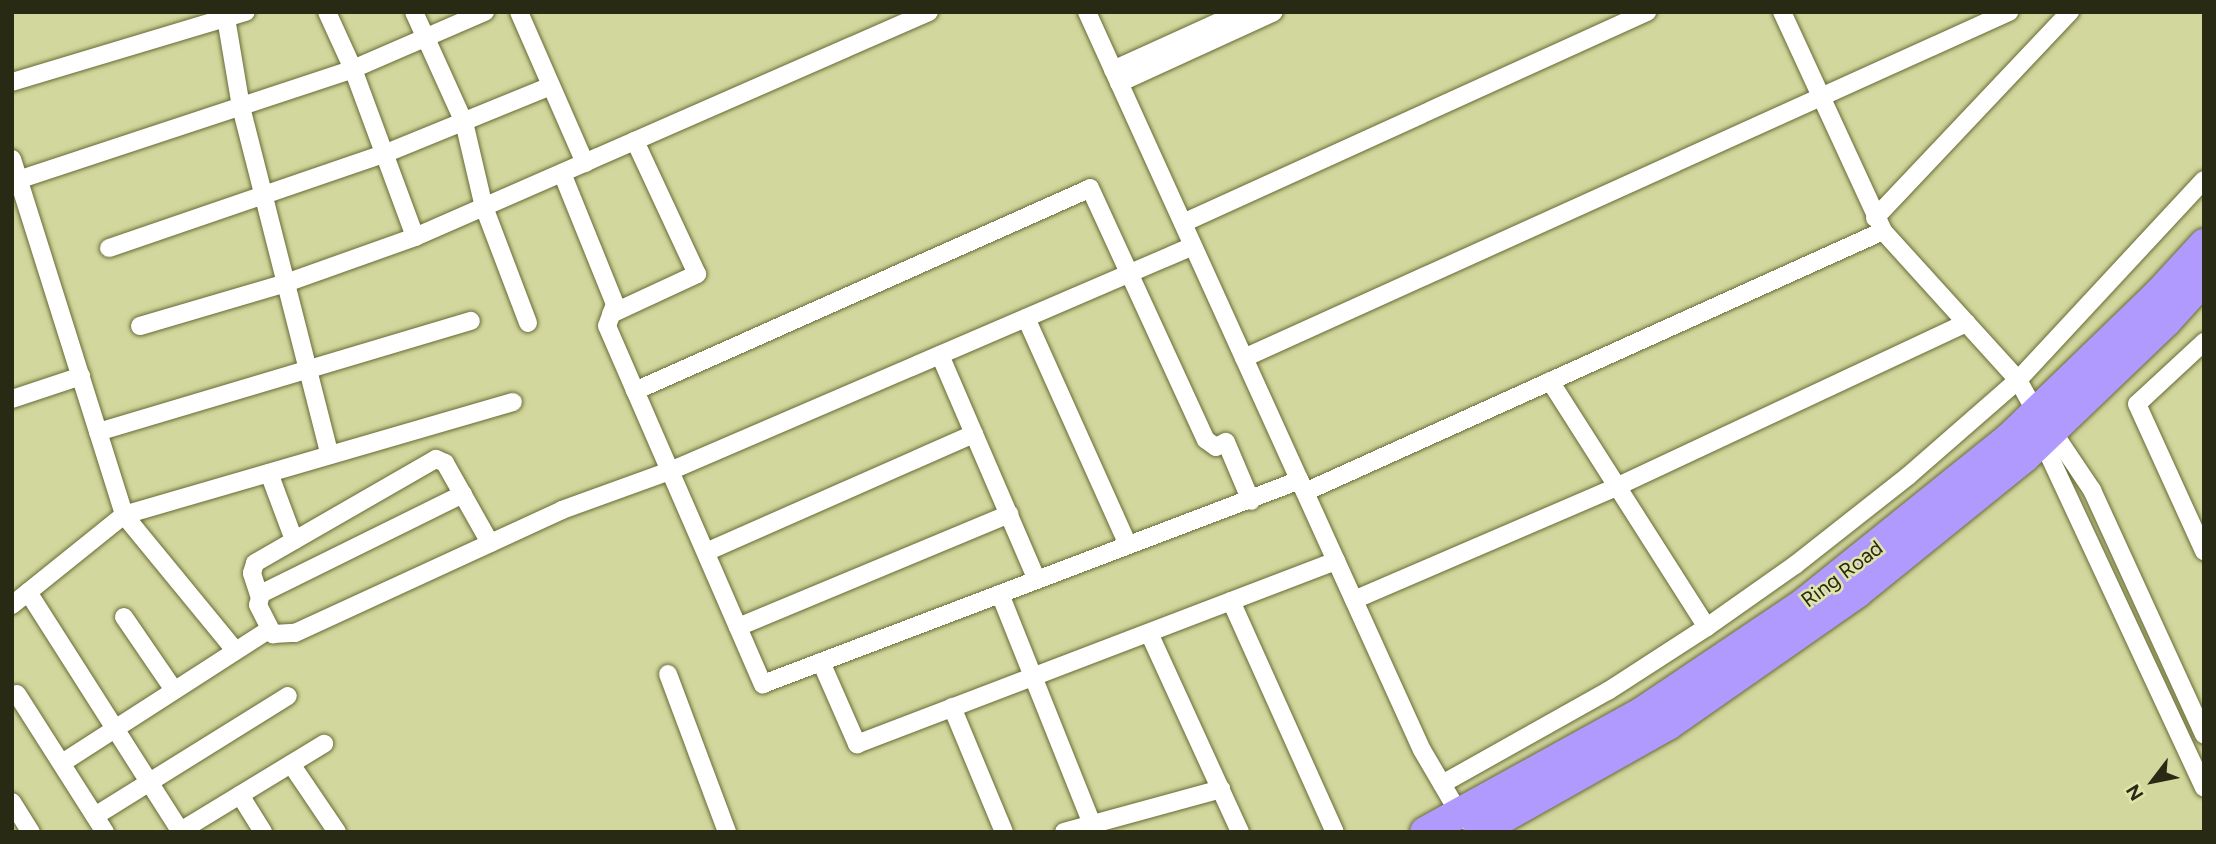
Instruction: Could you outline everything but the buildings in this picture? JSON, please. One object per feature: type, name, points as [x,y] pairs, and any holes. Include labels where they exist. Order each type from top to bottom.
[{"type":"highway","name":"Ring Road","points":[[2044,428],[2204,244]]},
{"type":"highway","name":"Ring Road","points":[[1425,832],[1469,826],[1804,603],[1892,536],[2044,428],[2204,280]]},
{"type":"street","points":[[12,82],[225,15],[246,12]]},
{"type":"street","points":[[327,12],[353,69],[415,237]]},
{"type":"street","points":[[414,12],[464,121],[484,207],[528,323]]},
{"type":"street","points":[[16,181],[353,69],[485,12]]},
{"type":"street","points":[[519,12],[585,163]]},
{"type":"street","points":[[140,326],[286,283],[415,237],[635,141],[897,19],[929,12]]},
{"type":"street","points":[[1087,12],[1354,600],[1442,784],[1469,826]]},
{"type":"street","points":[[1116,77],[1241,12]]},
{"type":"street","points":[[1116,77],[1274,12]]},
{"type":"street","points":[[1183,223],[1647,12]]},
{"type":"street","points":[[1782,12],[1879,225],[2018,380],[2044,428],[2204,789]]},
{"type":"street","points":[[1244,358],[2009,12]]},
{"type":"street","points":[[562,173],[615,304],[607,326],[763,684],[1128,545],[1251,501],[1302,486],[1550,381],[1879,225],[2070,12]]},
{"type":"street","points":[[225,15],[240,107],[330,455]]},
{"type":"street","points":[[109,248],[263,193],[384,154],[551,86]]},
{"type":"street","points":[[611,314],[694,278],[698,269],[635,141]]},
{"type":"street","points":[[12,159],[16,181],[124,515],[235,650]]},
{"type":"street","points":[[1442,784],[1608,691],[1707,627],[1795,565],[1908,476],[2018,380],[2204,180]]},
{"type":"street","points":[[635,391],[1090,188],[1206,440],[1216,447],[1226,442],[1251,501]]},
{"type":"street","points":[[491,543],[445,463],[436,459],[294,540],[252,568],[260,595],[258,605],[270,629],[279,636],[288,636],[491,543],[562,510],[670,471],[1193,246]]},
{"type":"street","points":[[1026,318],[1128,545]]},
{"type":"street","points":[[98,432],[471,320]]},
{"type":"street","points":[[1354,600],[1616,487],[1966,323]]},
{"type":"street","points":[[2204,342],[2137,404],[2204,551]]},
{"type":"street","points":[[940,355],[1037,580]]},
{"type":"street","points":[[12,399],[81,376]]},
{"type":"street","points":[[1550,381],[1707,627]]},
{"type":"street","points":[[12,605],[124,515],[513,402]]},
{"type":"street","points":[[2044,428],[2092,491],[2204,735]]},
{"type":"street","points":[[705,552],[974,434]]},
{"type":"street","points":[[269,473],[294,540]]},
{"type":"street","points":[[260,595],[463,494]]},
{"type":"street","points":[[738,627],[1009,514]]},
{"type":"street","points":[[821,662],[857,744],[1336,561]]},
{"type":"street","points":[[28,592],[118,727],[180,831],[324,744]]},
{"type":"street","points":[[1000,594],[1092,824]]},
{"type":"street","points":[[1231,601],[1335,832]]},
{"type":"street","points":[[124,617],[174,690]]},
{"type":"street","points":[[62,763],[270,629]]},
{"type":"street","points":[[1149,632],[1240,832]]},
{"type":"street","points":[[668,674],[727,832]]},
{"type":"street","points":[[17,694],[105,832]]},
{"type":"street","points":[[95,816],[288,696]]},
{"type":"street","points":[[952,707],[1004,832]]},
{"type":"street","points":[[291,764],[337,832]]},
{"type":"street","points":[[1064,832],[1221,789]]},
{"type":"street","points":[[240,795],[263,832]]},
{"type":"street","points":[[12,802],[31,832]]}]
